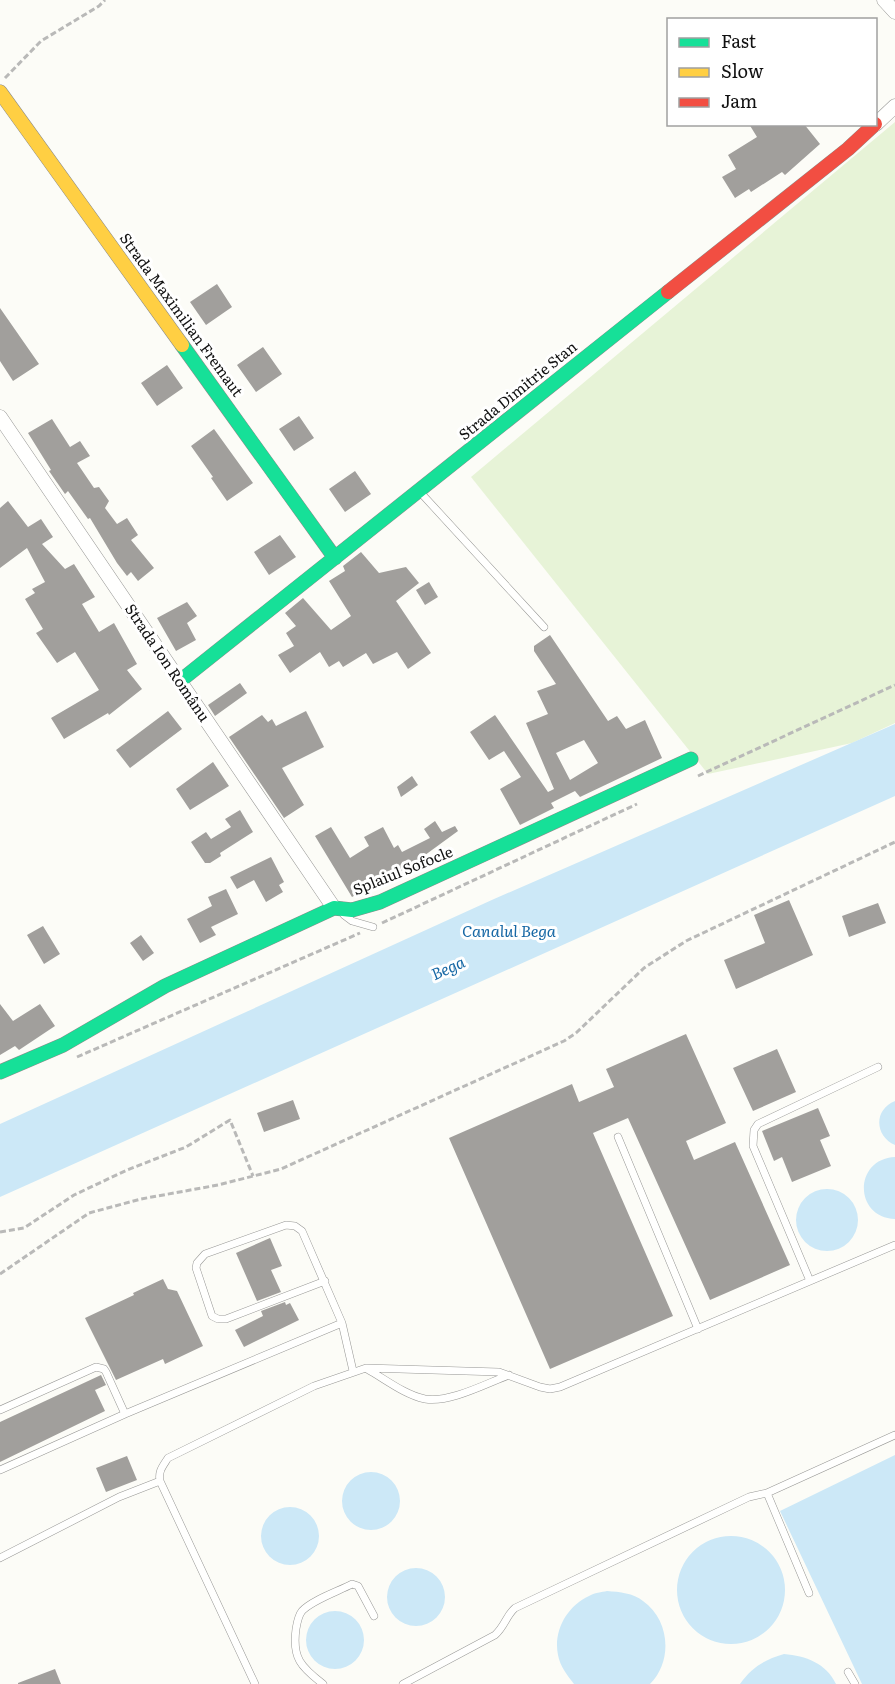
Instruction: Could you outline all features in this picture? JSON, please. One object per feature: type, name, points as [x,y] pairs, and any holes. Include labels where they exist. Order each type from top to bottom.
[{"type":"street","points":[[884,0],[895,12]]},
{"type":"street","name":"Strada Maximilian Fremaut","points":[[0,92],[335,558]]},
{"type":"street","name":"Strada Dimitrie Stan","points":[[877,122],[895,106]]},
{"type":"street","name":"Strada Dimitrie Stan","points":[[180,681],[849,149],[873,126]]},
{"type":"street","name":"Strada Ion Românu","points":[[0,417],[334,908]]},
{"type":"street","name":"Splaiul Sofocle","points":[[0,1072],[63,1045],[165,986],[334,908],[352,910],[381,902],[691,759]]},
{"type":"lane","points":[[419,491],[544,627]]},
{"type":"lane","points":[[334,908],[352,921],[373,927]]},
{"type":"lane","points":[[810,1281],[753,1146],[754,1130],[758,1124],[878,1067]]},
{"type":"lane","points":[[618,1137],[698,1329]]},
{"type":"lane","points":[[325,1281],[226,1319],[218,1319],[212,1316],[196,1268],[197,1263],[205,1254],[286,1225],[295,1226],[302,1231],[325,1281],[342,1323],[353,1371]]},
{"type":"lane","points":[[255,1684],[160,1481],[161,1468],[168,1458],[314,1386],[366,1368],[499,1372],[540,1387],[550,1389],[560,1387],[895,1245]]},
{"type":"lane","points":[[0,1470],[125,1414],[342,1323]]},
{"type":"lane","points":[[0,1410],[96,1367],[106,1372],[125,1414]]},
{"type":"lane","points":[[366,1368],[424,1399],[450,1398],[509,1376]]},
{"type":"lane","points":[[403,1684],[495,1635],[503,1628],[508,1614],[515,1608],[749,1497],[767,1493],[895,1435]]},
{"type":"lane","points":[[0,1558],[119,1497],[160,1481]]},
{"type":"lane","points":[[767,1493],[809,1593]]},
{"type":"lane","points":[[323,1684],[311,1675],[296,1657],[294,1641],[298,1620],[303,1610],[352,1584],[358,1586],[374,1616]]},
{"type":"lane","points":[[848,1672],[855,1684]]},
{"type":"path","points":[[0,84],[41,41],[99,6],[105,0]]},
{"type":"path","points":[[690,779],[819,718],[895,686]]},
{"type":"path","points":[[77,1058],[373,927],[638,804]]},
{"type":"path","points":[[0,1274],[89,1213],[141,1199],[218,1185],[281,1168],[564,1041],[576,1033],[644,968],[686,941],[895,842]]},
{"type":"path","points":[[0,1232],[24,1228],[74,1195],[127,1170],[186,1147],[230,1120],[253,1176]]},
{"type":"green space","points":[[895,122],[895,723],[852,743],[708,774],[471,477]]},
{"type":"water","name":"Canalul Bega","points":[[895,724],[895,796],[0,1197],[0,1124],[494,899]]},
{"type":"water","points":[[895,1101],[895,1145],[883,1136],[879,1123],[883,1110]]},
{"type":"water","points":[[895,1157],[895,1219],[882,1216],[872,1209],[866,1199],[864,1188],[866,1177],[872,1167],[881,1160]]},
{"type":"water","points":[[821,1189],[833,1189],[849,1198],[856,1208],[858,1220],[856,1232],[849,1242],[833,1251],[821,1251],[810,1246],[801,1237],[796,1226],[796,1214],[801,1203],[810,1194]]},
{"type":"water","points":[[895,1455],[895,1684],[862,1684],[780,1511]]},
{"type":"water","points":[[365,1472],[377,1472],[392,1480],[400,1495],[400,1507],[392,1522],[377,1530],[365,1530],[350,1522],[342,1507],[342,1495],[350,1480]]},
{"type":"water","points":[[284,1507],[296,1507],[311,1515],[319,1530],[319,1542],[311,1557],[296,1565],[284,1565],[269,1557],[261,1542],[261,1530],[269,1515]]},
{"type":"water","points":[[731,1536],[752,1540],[769,1552],[781,1569],[785,1590],[781,1611],[769,1628],[752,1640],[731,1644],[710,1640],[693,1628],[681,1611],[677,1590],[681,1569],[693,1552],[710,1540]]},
{"type":"water","points":[[410,1568],[422,1568],[437,1576],[445,1591],[445,1603],[437,1618],[422,1626],[410,1626],[395,1618],[387,1603],[387,1591],[395,1576]]},
{"type":"water","points":[[607,1591],[626,1593],[639,1598],[652,1609],[659,1619],[665,1641],[665,1653],[657,1675],[650,1684],[574,1684],[560,1663],[557,1646],[563,1620],[581,1600]]},
{"type":"water","points":[[329,1611],[341,1611],[356,1619],[364,1634],[364,1646],[356,1661],[341,1669],[329,1669],[314,1661],[306,1646],[306,1634],[314,1619]]},
{"type":"water","points":[[784,1654],[800,1657],[821,1666],[836,1684],[740,1684],[759,1665]]},
{"type":"building","points":[[750,126],[806,126],[820,144],[785,175],[782,172],[751,192],[749,189],[735,198],[722,177],[736,169],[728,155],[757,137]]},
{"type":"building","points":[[217,284],[232,307],[206,325],[190,302]]},
{"type":"building","points":[[0,308],[39,364],[13,381],[0,361]]},
{"type":"building","points":[[263,347],[282,374],[256,392],[237,365]]},
{"type":"building","points":[[167,365],[183,388],[157,406],[141,383]]},
{"type":"building","points":[[299,416],[314,438],[294,451],[279,429]]},
{"type":"building","points":[[52,419],[70,447],[80,441],[90,456],[77,463],[94,488],[99,487],[109,501],[105,508],[117,524],[127,518],[138,535],[131,540],[154,568],[138,581],[131,572],[127,576],[90,518],[88,519],[68,491],[65,494],[28,433]]},
{"type":"building","points":[[214,429],[253,483],[227,501],[191,446]]},
{"type":"building","points":[[355,471],[371,494],[345,512],[329,489]]},
{"type":"building","points":[[8,501],[28,527],[41,519],[53,537],[42,544],[65,569],[74,564],[95,597],[82,604],[99,632],[114,623],[137,664],[127,670],[142,689],[109,715],[108,713],[64,739],[51,718],[99,690],[75,652],[57,663],[36,633],[43,629],[25,599],[35,593],[32,589],[45,582],[27,548],[0,568],[0,508]]},
{"type":"building","points":[[280,535],[296,557],[269,575],[254,552]]},
{"type":"building","points":[[361,552],[379,573],[406,567],[419,583],[396,601],[431,653],[408,669],[397,652],[373,664],[366,653],[343,667],[339,661],[329,667],[320,652],[290,673],[278,655],[294,646],[286,633],[296,626],[285,613],[303,598],[331,630],[351,616],[329,581],[345,571],[343,566]]},
{"type":"building","points":[[429,582],[438,597],[425,605],[416,590]]},
{"type":"building","points":[[187,602],[197,616],[187,623],[196,640],[176,651],[157,618]]},
{"type":"building","points":[[550,635],[608,721],[617,716],[626,729],[645,720],[662,758],[580,797],[575,791],[551,803],[554,808],[520,825],[500,789],[521,777],[504,751],[489,760],[470,732],[495,715],[548,792],[554,789],[526,723],[548,714],[537,691],[556,684],[534,651],[534,646]],"holes":[[[584,740],[598,763],[570,780],[556,753]]]},
{"type":"building","points":[[240,683],[247,693],[215,716],[208,705]]},
{"type":"building","points":[[168,711],[182,729],[130,768],[116,750]]},
{"type":"building","points":[[306,711],[324,747],[282,768],[304,805],[284,818],[229,737],[262,715],[268,722],[272,719],[276,726]]},
{"type":"building","points":[[213,762],[229,786],[190,810],[176,789]]},
{"type":"building","points":[[412,776],[418,785],[401,797],[397,787]]},
{"type":"building","points":[[240,810],[253,832],[220,853],[221,856],[210,863],[205,863],[191,842],[206,832],[211,839],[231,827],[225,819]]},
{"type":"building","points":[[435,821],[442,832],[455,826],[458,831],[421,858],[425,865],[388,884],[385,878],[352,897],[315,836],[331,827],[350,858],[369,846],[364,837],[383,827],[394,848],[398,845],[402,852],[430,838],[424,829]]},
{"type":"building","points":[[271,857],[284,882],[279,885],[283,892],[266,902],[254,880],[237,889],[230,877]]},
{"type":"building","points":[[226,889],[238,914],[211,927],[216,935],[200,943],[187,919],[212,906],[208,897]]},
{"type":"building","points":[[789,900],[813,955],[736,989],[724,960],[765,943],[754,915]]},
{"type":"building","points":[[878,903],[886,923],[849,937],[842,916]]},
{"type":"building","points":[[43,926],[60,954],[44,964],[27,935]]},
{"type":"building","points":[[141,935],[154,953],[143,961],[130,943]]},
{"type":"building","points":[[0,1004],[13,1021],[40,1004],[55,1026],[19,1050],[15,1046],[0,1055]]},
{"type":"building","points":[[686,1034],[726,1123],[686,1141],[694,1160],[735,1142],[790,1265],[710,1300],[628,1118],[593,1133],[673,1316],[550,1369],[449,1138],[572,1084],[579,1102],[614,1087],[606,1069]]},
{"type":"building","points":[[777,1049],[796,1092],[753,1111],[733,1068]]},
{"type":"building","points":[[293,1100],[300,1119],[264,1132],[257,1113]]},
{"type":"building","points":[[818,1108],[830,1136],[820,1140],[831,1166],[792,1182],[782,1157],[774,1161],[762,1131]]},
{"type":"building","points":[[270,1238],[282,1266],[271,1270],[281,1292],[257,1301],[236,1253]]},
{"type":"building","points":[[163,1279],[168,1289],[177,1291],[203,1346],[165,1364],[163,1359],[116,1380],[85,1318]]},
{"type":"building","points":[[285,1302],[286,1305],[290,1303],[299,1320],[244,1347],[235,1330],[263,1316],[261,1311]]},
{"type":"building","points":[[101,1375],[106,1385],[95,1390],[105,1411],[0,1462],[0,1422]]},
{"type":"building","points":[[127,1456],[137,1480],[106,1492],[96,1468]]},
{"type":"building","points":[[55,1669],[61,1684],[18,1684],[18,1683]]},
{"type":"traffic: fast","points":[[180,681],[668,292]]},
{"type":"traffic: fast","points":[[182,345],[335,558]]},
{"type":"traffic: fast","points":[[0,1072],[63,1045],[165,986],[334,908],[352,910],[380,902],[691,759]]},
{"type":"traffic: slow","points":[[0,92],[182,345]]},
{"type":"traffic: jam","points":[[668,292],[848,149],[873,126]]},
{"type":"water label","name":"Bega","points":[[448,968]]}]
